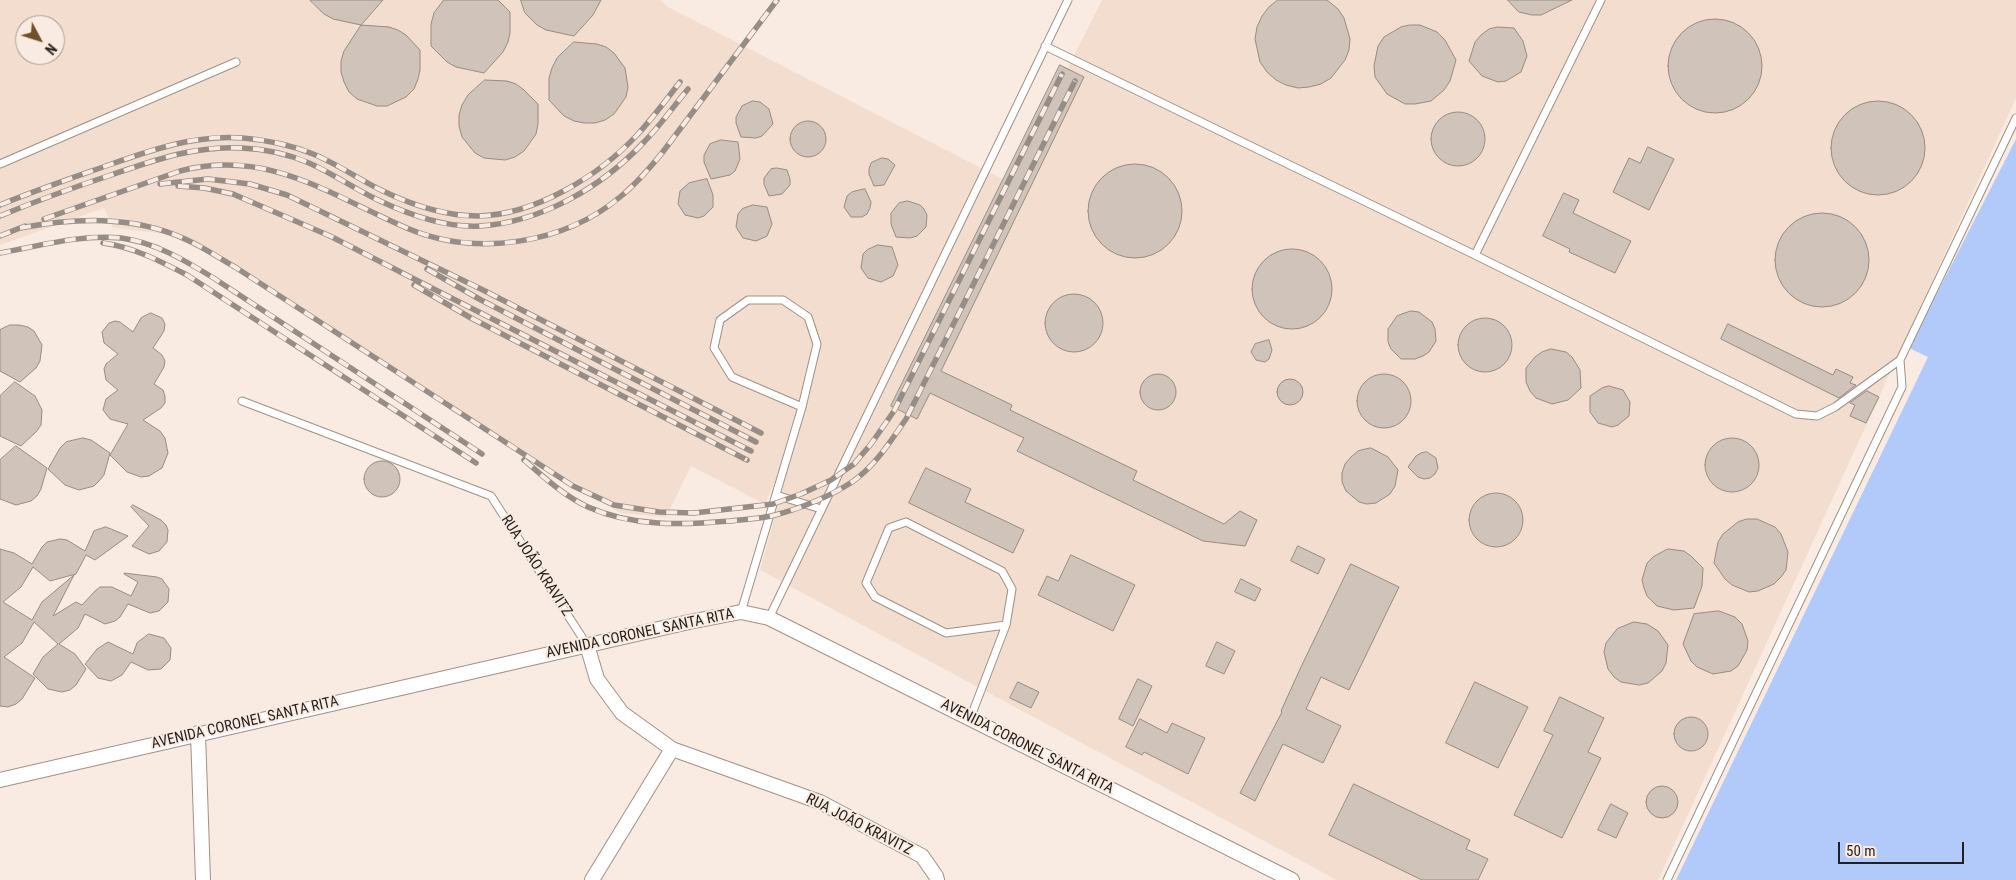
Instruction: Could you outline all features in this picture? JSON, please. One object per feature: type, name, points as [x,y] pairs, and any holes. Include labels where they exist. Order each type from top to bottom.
[{"type":"street","name":"AVENIDA CORONEL SANTA RITA","points":[[0,780],[198,733],[741,612],[769,618],[1292,880]]},
{"type":"street","name":"RUA JOÃO KRAVITZ","points":[[587,645],[597,679],[622,713],[672,749],[820,802],[922,856],[935,879]]},
{"type":"street","points":[[198,733],[203,880]]},
{"type":"street","points":[[592,880],[672,749]]},
{"type":"lane","points":[[769,618],[1044,46],[1068,0]]},
{"type":"lane","points":[[1474,255],[1601,0]]},
{"type":"lane","points":[[1044,46],[1796,414],[1817,416],[1835,407],[1900,360],[2016,118]]},
{"type":"lane","points":[[0,164],[236,62]]},
{"type":"lane","points":[[741,612],[802,407],[817,344],[808,317],[783,300],[748,300],[720,320],[714,348],[732,376],[802,407]]},
{"type":"lane","points":[[1667,880],[1902,387],[1900,360]]},
{"type":"lane","name":"RUA JOÃO KRAVITZ","points":[[242,401],[491,496],[587,645]]},
{"type":"lane","points":[[776,495],[822,509]]},
{"type":"lane","points":[[970,719],[1006,626],[1012,589],[1002,571],[906,522],[889,528],[866,583],[875,598],[946,632],[1006,626]]},
{"type":"shaded area","points":[[0,0],[661,0],[666,6],[1010,183],[1102,0],[2016,0],[2016,98],[1658,880],[1337,880],[760,570],[790,461],[785,458],[765,504],[691,466],[666,517],[621,513],[589,495],[208,253],[166,234],[113,228],[104,208],[0,245]]},
{"type":"water","points":[[2016,139],[2016,880],[1676,880],[1928,357],[1909,348]]},
{"type":"building","points":[[310,0],[383,0],[361,25],[333,19],[324,14]]},
{"type":"building","points":[[444,0],[498,0],[510,12],[508,42],[503,52],[484,73],[456,67],[447,62],[431,46],[431,24],[434,13]]},
{"type":"building","points":[[521,0],[601,0],[593,15],[574,36],[546,30],[537,25],[525,13]]},
{"type":"building","points":[[1278,0],[1327,0],[1338,9],[1344,18],[1350,39],[1349,50],[1345,60],[1331,78],[1321,84],[1298,88],[1286,85],[1276,80],[1260,62],[1255,39],[1257,27],[1269,7]]},
{"type":"building","points":[[1508,0],[1572,0],[1541,15],[1532,15],[1519,12]]},
{"type":"building","points":[[1715,19],[1733,22],[1748,33],[1759,48],[1762,66],[1759,84],[1748,99],[1733,110],[1715,113],[1697,110],[1682,99],[1671,84],[1668,66],[1671,48],[1682,33],[1697,22]]},
{"type":"building","points":[[361,25],[389,27],[398,30],[406,35],[420,50],[420,70],[414,89],[406,97],[387,106],[377,106],[357,99],[349,92],[344,82],[341,72],[341,61],[344,51]]},
{"type":"building","points":[[1420,25],[1437,32],[1445,40],[1456,60],[1450,81],[1444,90],[1431,101],[1405,104],[1387,94],[1375,77],[1374,66],[1378,46],[1384,37],[1401,27]]},
{"type":"building","points":[[1498,27],[1514,28],[1523,41],[1527,56],[1521,72],[1506,81],[1498,82],[1482,76],[1469,61],[1475,42],[1489,29]]},
{"type":"building","points":[[574,42],[597,44],[606,47],[614,53],[625,68],[628,87],[626,97],[614,114],[605,120],[595,123],[574,121],[564,116],[549,100],[549,78],[552,68],[557,58]]},
{"type":"building","points":[[1060,65],[1084,77],[941,371],[1012,405],[1010,410],[1137,471],[1133,480],[1224,524],[1240,511],[1257,520],[1245,546],[1203,541],[1017,451],[1024,438],[930,393],[917,419],[891,406]]},
{"type":"building","points":[[485,80],[507,81],[516,84],[538,104],[536,134],[524,151],[515,157],[505,160],[484,158],[475,153],[462,137],[459,115],[462,105],[468,95]]},
{"type":"building","points":[[753,101],[760,102],[769,109],[773,124],[762,136],[756,138],[741,137],[736,117],[742,106]]},
{"type":"building","points":[[1878,101],[1896,104],[1911,115],[1922,130],[1925,148],[1922,166],[1911,181],[1896,192],[1878,195],[1860,192],[1845,181],[1834,166],[1831,148],[1834,130],[1845,115],[1860,104]]},
{"type":"building","points":[[1453,112],[1463,112],[1473,116],[1481,124],[1485,139],[1481,154],[1473,162],[1463,166],[1453,166],[1443,162],[1435,154],[1431,144],[1431,134],[1435,124],[1443,116]]},
{"type":"building","points":[[808,121],[815,122],[821,126],[825,132],[825,146],[821,152],[815,156],[808,157],[801,156],[795,152],[791,146],[790,139],[791,132],[795,126],[801,122]]},
{"type":"building","points":[[721,140],[738,142],[740,159],[735,171],[730,175],[711,179],[704,162],[704,155],[710,144]]},
{"type":"building","points":[[1648,147],[1674,159],[1649,210],[1613,192],[1629,158],[1640,163]]},
{"type":"building","points":[[882,158],[888,159],[895,165],[884,185],[874,186],[869,169],[871,163]]},
{"type":"building","points":[[1135,164],[1153,167],[1168,178],[1179,193],[1182,211],[1179,229],[1168,244],[1153,255],[1135,258],[1117,255],[1102,244],[1091,229],[1088,211],[1091,193],[1102,178],[1117,167]]},
{"type":"building","points":[[771,169],[787,170],[790,185],[782,194],[769,196],[764,184],[764,178]]},
{"type":"building","points":[[707,179],[713,195],[713,207],[704,216],[698,218],[685,215],[678,204],[680,191],[689,183]]},
{"type":"building","points":[[865,189],[871,202],[867,214],[862,217],[851,217],[844,207],[847,196],[852,192]]},
{"type":"building","points":[[1564,193],[1579,200],[1573,213],[1631,241],[1615,273],[1569,252],[1570,249],[1543,236]]},
{"type":"building","points":[[908,201],[920,205],[924,209],[927,215],[926,227],[917,236],[910,238],[896,237],[891,224],[891,213],[899,203]]},
{"type":"building","points":[[753,205],[767,207],[772,224],[767,236],[756,241],[743,238],[736,227],[738,214],[742,209]]},
{"type":"building","points":[[1822,213],[1840,216],[1855,227],[1866,242],[1869,260],[1866,278],[1855,293],[1840,304],[1822,307],[1804,304],[1789,293],[1778,278],[1775,260],[1778,242],[1789,227],[1804,216]]},
{"type":"building","points":[[878,245],[892,247],[898,265],[893,276],[881,282],[868,278],[861,268],[863,254]]},
{"type":"building","points":[[1292,249],[1307,252],[1320,261],[1329,274],[1332,289],[1329,304],[1320,317],[1307,326],[1292,329],[1277,326],[1264,317],[1255,304],[1252,289],[1255,274],[1264,261],[1277,252]]},
{"type":"building","points":[[1068,294],[1080,294],[1095,302],[1103,317],[1103,329],[1095,344],[1080,352],[1068,352],[1053,344],[1045,329],[1045,317],[1053,302]]},
{"type":"building","points":[[1411,311],[1419,312],[1432,322],[1436,341],[1429,352],[1423,356],[1415,359],[1401,359],[1391,349],[1388,342],[1388,329],[1397,316]]},
{"type":"building","points":[[151,313],[162,318],[165,324],[164,331],[153,348],[162,355],[165,361],[164,367],[154,384],[163,390],[165,403],[161,408],[143,420],[160,431],[165,438],[168,453],[162,468],[149,476],[141,477],[127,472],[110,455],[128,424],[110,419],[103,410],[106,399],[118,390],[106,380],[104,369],[106,364],[118,354],[104,343],[102,332],[109,323],[115,321],[120,322],[133,332],[141,318]]},
{"type":"building","points":[[1480,318],[1490,318],[1500,322],[1508,330],[1512,345],[1508,360],[1500,368],[1490,372],[1480,372],[1470,368],[1462,360],[1458,350],[1458,340],[1462,330],[1470,322]]},
{"type":"building","points":[[1728,324],[1833,375],[1836,369],[1853,377],[1850,383],[1856,385],[1839,398],[1721,339]]},
{"type":"building","points":[[10,325],[28,327],[34,331],[42,345],[40,361],[36,368],[20,382],[0,371],[0,330]]},
{"type":"building","points":[[1269,340],[1272,350],[1269,359],[1265,362],[1256,360],[1251,352],[1255,344]]},
{"type":"building","points":[[1551,349],[1566,352],[1572,357],[1580,370],[1581,388],[1568,400],[1552,404],[1536,398],[1526,382],[1526,368],[1535,357]]},
{"type":"building","points":[[1158,374],[1165,375],[1171,379],[1175,385],[1175,399],[1171,405],[1165,409],[1158,410],[1151,409],[1145,405],[1141,399],[1140,392],[1141,385],[1145,379],[1151,375]]},
{"type":"building","points":[[1379,374],[1389,374],[1399,378],[1407,386],[1411,401],[1407,416],[1399,424],[1389,428],[1379,428],[1369,424],[1361,416],[1357,406],[1357,396],[1361,386],[1369,378]]},
{"type":"building","points":[[1290,379],[1299,383],[1303,392],[1299,401],[1290,405],[1281,401],[1277,392],[1281,383]]},
{"type":"building","points":[[15,382],[35,396],[42,410],[41,425],[21,446],[0,436],[0,396]]},
{"type":"building","points":[[1609,386],[1623,390],[1630,402],[1629,416],[1618,425],[1612,427],[1598,423],[1590,412],[1590,396]]},
{"type":"building","points":[[1867,391],[1879,397],[1866,423],[1850,416],[1855,405],[1850,403]]},
{"type":"building","points":[[83,438],[91,440],[110,453],[104,475],[99,481],[94,486],[79,490],[65,485],[48,469],[60,448],[66,442]]},
{"type":"building","points":[[1727,438],[1737,438],[1747,442],[1755,450],[1759,465],[1755,480],[1747,488],[1737,492],[1727,492],[1717,488],[1709,480],[1705,470],[1705,460],[1709,450],[1717,442]]},
{"type":"building","points":[[16,446],[47,468],[37,496],[31,501],[16,505],[0,499],[0,460]]},
{"type":"building","points":[[1371,448],[1388,457],[1398,470],[1395,486],[1390,494],[1376,503],[1367,504],[1359,502],[1346,491],[1342,482],[1342,473],[1345,464],[1351,457],[1358,451]]},
{"type":"building","points":[[1427,452],[1436,458],[1438,468],[1430,478],[1424,479],[1418,477],[1408,467],[1416,456]]},
{"type":"building","points":[[382,461],[389,462],[395,466],[399,472],[399,486],[395,492],[389,496],[382,497],[375,496],[369,492],[365,486],[364,479],[365,472],[369,466],[375,462]]},
{"type":"building","points":[[926,468],[971,489],[965,502],[1024,530],[1013,553],[909,503]]},
{"type":"building","points":[[1491,493],[1501,493],[1511,497],[1519,505],[1523,520],[1519,535],[1511,543],[1501,547],[1491,547],[1481,543],[1473,535],[1469,525],[1469,515],[1473,505],[1481,497]]},
{"type":"building","points":[[133,505],[161,520],[166,525],[168,530],[167,542],[159,551],[149,554],[132,546],[149,526],[131,507]]},
{"type":"building","points":[[1747,519],[1757,519],[1775,527],[1781,534],[1788,552],[1786,570],[1781,577],[1774,584],[1758,591],[1749,592],[1732,585],[1725,579],[1714,563],[1718,542],[1723,534],[1738,522]]},
{"type":"building","points":[[106,527],[128,536],[95,560],[86,555],[76,574],[50,581],[33,567],[21,587],[3,602],[32,620],[42,602],[74,575],[53,616],[76,602],[82,605],[100,587],[112,587],[131,596],[138,582],[124,573],[162,579],[169,589],[168,602],[159,611],[150,613],[128,604],[120,617],[115,621],[105,624],[85,614],[78,628],[59,644],[75,654],[86,669],[76,685],[70,690],[62,692],[48,689],[33,674],[43,657],[58,644],[34,622],[22,643],[4,657],[35,678],[22,699],[16,704],[8,707],[0,706],[0,549],[14,553],[32,564],[47,542],[60,539],[67,540],[85,551],[94,531]]},
{"type":"building","points":[[1298,546],[1325,559],[1318,574],[1291,561]]},
{"type":"building","points":[[1668,549],[1684,551],[1703,568],[1702,586],[1694,608],[1674,610],[1657,606],[1647,596],[1642,580],[1647,563],[1653,557]]},
{"type":"building","points":[[1071,555],[1135,585],[1113,631],[1038,595],[1047,576],[1058,581]]},
{"type":"building","points":[[1351,564],[1399,587],[1349,690],[1321,677],[1306,709],[1341,726],[1323,763],[1283,744],[1255,801],[1240,793],[1282,712],[1301,667]]},
{"type":"building","points":[[1241,579],[1261,589],[1255,601],[1235,592]]},
{"type":"building","points":[[1719,611],[1735,617],[1742,624],[1748,641],[1747,650],[1738,666],[1731,671],[1713,674],[1697,667],[1691,661],[1683,644],[1694,614]]},
{"type":"building","points":[[1634,622],[1647,624],[1658,631],[1668,645],[1666,663],[1662,671],[1648,683],[1639,685],[1621,682],[1614,677],[1608,669],[1604,652],[1606,643],[1617,629]]},
{"type":"building","points":[[149,634],[164,638],[171,648],[170,660],[161,669],[148,670],[131,662],[122,675],[111,681],[98,678],[85,664],[97,649],[108,642],[133,654],[137,643]]},
{"type":"building","points":[[1217,642],[1235,651],[1224,674],[1206,666]]},
{"type":"building","points":[[1138,679],[1152,686],[1133,726],[1119,719]]},
{"type":"building","points":[[1018,682],[1039,692],[1031,708],[1010,698]]},
{"type":"building","points":[[1475,682],[1528,707],[1498,768],[1446,743]]},
{"type":"building","points":[[1560,697],[1604,718],[1588,752],[1601,758],[1562,838],[1514,815],[1553,735],[1544,731]]},
{"type":"building","points":[[1691,717],[1698,718],[1703,722],[1707,727],[1707,741],[1703,746],[1698,750],[1691,751],[1684,750],[1679,746],[1675,741],[1674,734],[1675,727],[1679,722],[1684,718]]},
{"type":"building","points":[[1140,719],[1167,733],[1172,723],[1205,738],[1188,774],[1144,752],[1142,755],[1126,747]]},
{"type":"building","points":[[1354,784],[1470,840],[1466,849],[1488,859],[1478,880],[1422,880],[1329,835]]},
{"type":"building","points":[[1662,786],[1668,787],[1673,791],[1677,796],[1677,808],[1673,813],[1668,817],[1662,818],[1656,817],[1651,813],[1647,808],[1646,802],[1647,796],[1651,791],[1656,787]]},
{"type":"building","points":[[1611,804],[1628,813],[1616,838],[1598,830]]},
{"type":"railway","points":[[44,219],[180,171],[212,166],[243,166],[299,179],[409,229],[435,238],[491,244],[547,235],[573,226],[598,213],[637,182],[662,153],[777,0]]},
{"type":"railway","points":[[20,228],[62,222],[124,222],[165,231],[185,239],[235,267],[573,486],[614,505],[659,512],[694,513],[773,504],[831,480],[854,464],[871,444],[894,411],[1062,74]]},
{"type":"railway","points":[[524,460],[547,480],[579,503],[605,514],[658,523],[712,522],[770,516],[815,502],[852,482],[875,461],[906,419],[1075,81]]},
{"type":"railway","points":[[0,205],[155,150],[189,141],[225,137],[270,142],[305,151],[331,162],[383,191],[429,209],[466,216],[500,214],[522,209],[543,201],[565,190],[604,165],[637,135],[680,82]]},
{"type":"railway","points":[[0,216],[124,170],[157,160],[207,149],[225,148],[268,151],[301,160],[380,201],[428,220],[467,226],[503,223],[526,218],[548,210],[570,199],[609,174],[650,136],[688,89]]},
{"type":"railway","points":[[160,184],[208,179],[250,184],[287,195],[485,291],[761,433]]},
{"type":"railway","points":[[178,186],[204,188],[233,194],[330,236],[751,451]]},
{"type":"railway","points":[[0,236],[25,226]]},
{"type":"railway","points":[[0,253],[60,241],[106,237],[133,240],[157,248],[180,258],[212,277],[482,454]]},
{"type":"railway","points":[[103,243],[136,251],[187,275],[476,463]]},
{"type":"railway","points":[[427,269],[481,300],[756,442]]},
{"type":"railway","points":[[414,285],[471,318],[747,460]]}]
